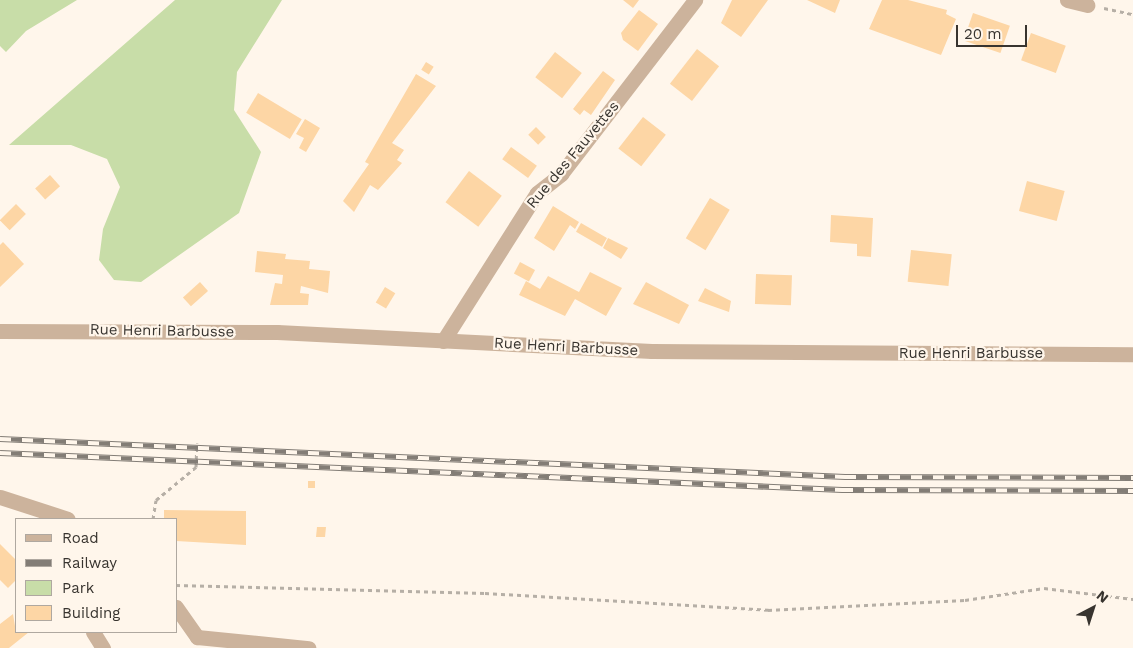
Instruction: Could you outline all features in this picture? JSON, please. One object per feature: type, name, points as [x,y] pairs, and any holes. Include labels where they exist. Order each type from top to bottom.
[{"type":"street","points":[[1067,0],[1087,5]]},
{"type":"street","name":"Rue des Fauvettes","points":[[443,341],[538,193],[561,174],[693,1]]},
{"type":"street","name":"Rue Henri Barbusse","points":[[0,331],[268,332],[652,351],[1133,354]]},
{"type":"street","points":[[0,497],[50,516]]},
{"type":"street","points":[[178,610],[196,642],[308,648]]},
{"type":"street","points":[[94,633],[103,648]]},
{"type":"path","points":[[1087,5],[1133,14]]},
{"type":"path","points":[[153,518],[156,500],[196,467],[197,443]]},
{"type":"path","points":[[178,585],[485,593],[768,610],[965,600],[1044,588],[1133,599]]},
{"type":"green space","points":[[0,0],[77,0],[26,31],[6,52],[0,46]]},
{"type":"green space","points":[[175,0],[282,0],[237,72],[234,110],[261,152],[239,213],[141,282],[114,280],[99,260],[103,229],[120,187],[107,159],[71,145],[9,145]]},
{"type":"building","points":[[623,0],[639,0],[633,8]]},
{"type":"building","points":[[732,0],[768,0],[741,37],[721,23]]},
{"type":"building","points":[[807,0],[840,0],[835,13]]},
{"type":"building","points":[[882,0],[908,0],[947,10],[946,14],[956,19],[941,55],[869,29]]},
{"type":"building","points":[[639,10],[658,24],[638,51],[623,40],[621,33]]},
{"type":"building","points":[[973,13],[1010,26],[1000,53],[964,40]]},
{"type":"building","points":[[1031,33],[1066,46],[1056,73],[1021,60]]},
{"type":"building","points":[[697,49],[719,66],[692,101],[670,84]]},
{"type":"building","points":[[555,52],[582,73],[562,98],[535,77]]},
{"type":"building","points":[[426,62],[434,67],[429,74],[421,70]]},
{"type":"building","points":[[603,71],[615,80],[591,115],[584,110],[580,115],[573,109]]},
{"type":"building","points":[[416,74],[436,86],[392,143],[404,150],[397,160],[402,163],[378,190],[370,185],[354,212],[343,201],[369,164],[365,162]]},
{"type":"building","points":[[258,93],[302,119],[290,139],[246,113]]},
{"type":"building","points":[[643,117],[666,135],[641,166],[618,149]]},
{"type":"building","points":[[305,119],[320,128],[306,152],[299,148],[304,138],[296,134]]},
{"type":"building","points":[[536,127],[546,137],[538,145],[528,135]]},
{"type":"building","points":[[511,147],[537,166],[528,178],[502,159]]},
{"type":"building","points":[[469,171],[502,196],[478,227],[446,202]]},
{"type":"building","points":[[50,175],[60,186],[45,200],[35,188]]},
{"type":"building","points":[[1027,181],[1065,191],[1057,221],[1019,211]]},
{"type":"building","points":[[710,198],[730,210],[706,250],[686,238]]},
{"type":"building","points":[[16,204],[26,214],[10,230],[0,220]]},
{"type":"building","points":[[553,206],[579,222],[575,229],[570,225],[554,251],[534,238]]},
{"type":"building","points":[[831,215],[873,218],[871,257],[857,256],[857,244],[830,242]]},
{"type":"building","points":[[581,223],[607,238],[602,247],[576,232]]},
{"type":"building","points":[[608,238],[628,248],[621,259],[603,248]]},
{"type":"building","points":[[3,242],[24,264],[0,287],[0,245]]},
{"type":"building","points":[[911,250],[952,254],[948,286],[908,282]]},
{"type":"building","points":[[257,251],[286,254],[285,259],[310,261],[309,269],[330,271],[328,293],[301,286],[300,293],[309,294],[308,305],[270,305],[275,283],[282,284],[283,275],[255,272]]},
{"type":"building","points":[[520,262],[535,270],[529,281],[514,273]]},
{"type":"building","points":[[590,272],[622,288],[606,316],[575,299],[565,316],[519,295],[526,281],[540,289],[548,276],[579,292]]},
{"type":"building","points":[[756,274],[792,275],[791,305],[755,304]]},
{"type":"building","points":[[200,282],[208,291],[191,306],[183,297]]},
{"type":"building","points":[[646,282],[689,305],[679,324],[633,304]]},
{"type":"building","points":[[385,287],[395,293],[386,309],[376,302]]},
{"type":"building","points":[[705,288],[731,301],[729,312],[698,301]]},
{"type":"building","points":[[308,481],[315,481],[315,488],[308,488]]},
{"type":"building","points":[[164,510],[246,511],[246,545],[178,541],[178,518],[164,518]]},
{"type":"building","points":[[317,527],[326,527],[325,537],[316,537]]},
{"type":"building","points":[[0,544],[15,559],[15,581],[8,588],[0,580]]},
{"type":"building","points":[[13,614],[15,633],[28,633],[9,648],[0,648],[0,624]]},
{"type":"railway","points":[[0,439],[845,477],[1133,478]]},
{"type":"railway","points":[[0,453],[842,490],[1133,491]]}]
